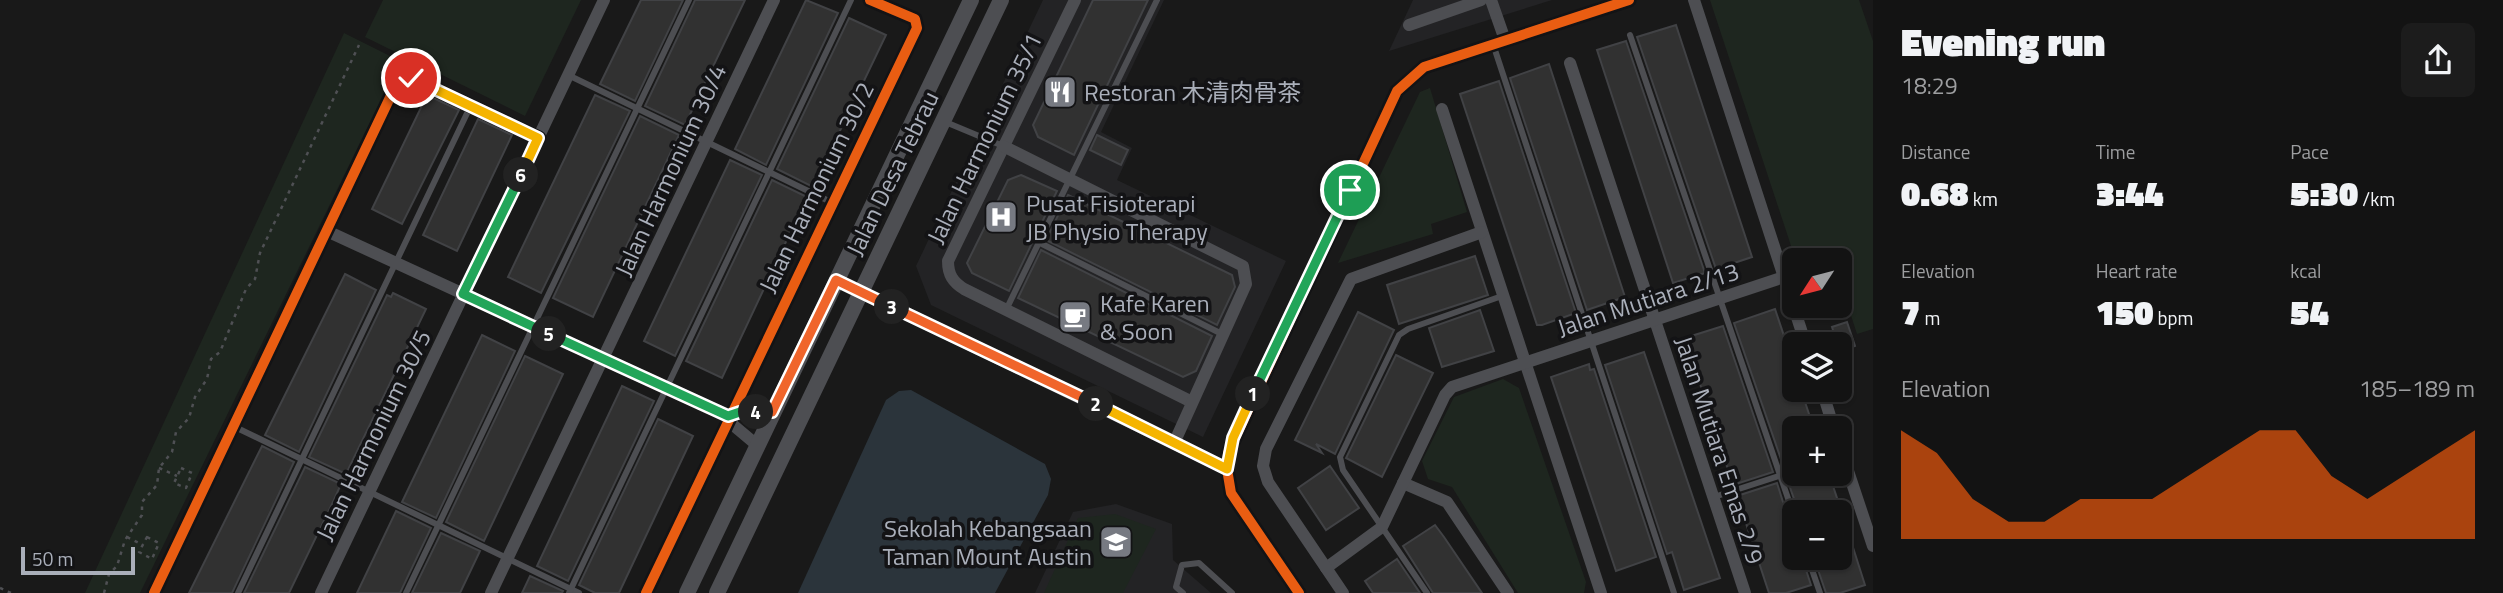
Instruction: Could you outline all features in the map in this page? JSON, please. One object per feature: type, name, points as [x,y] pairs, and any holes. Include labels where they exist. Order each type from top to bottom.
[{"type":"street","name":"Jalan Harmonium 30/5","points":[[321,593],[604,0]]},
{"type":"street","name":"Jalan Harmonium 30/4","points":[[491,593],[774,0]]},
{"type":"street","name":"Jalan Harmonium 30/2","points":[[646,593],[728,416],[917,27],[915,19],[870,0]]},
{"type":"street","name":"Jalan Harmonium 35/1","points":[[1074,0],[947,261],[947,269],[956,284],[1192,402]]},
{"type":"street","points":[[1409,24],[1481,0]]},
{"type":"street","points":[[1491,0],[1499,42]]},
{"type":"street","points":[[1299,593],[1231,493],[1227,469],[1233,438],[1397,91],[1423,67],[1629,0]]},
{"type":"street","points":[[969,1],[997,7]]},
{"type":"street","name":"Jalan Desa Tebrau","points":[[687,593],[969,1]]},
{"type":"street","points":[[1695,3],[1782,271]]},
{"type":"street","name":"Jalan Desa Tebrau","points":[[717,593],[997,7]]},
{"type":"street","name":"Jalan Mutiara Emas 2/9","points":[[1570,63],[1745,593]]},
{"type":"street","points":[[154,593],[401,80],[411,78],[538,138]]},
{"type":"street","points":[[1442,110],[1601,593]]},
{"type":"street","points":[[1003,146],[1243,266],[1246,284],[1175,441]]},
{"type":"street","points":[[329,232],[728,416],[733,425],[758,446]]},
{"type":"street","points":[[1343,593],[1268,482],[1263,466],[1266,449],[1351,279],[1482,232]]},
{"type":"street","name":"Jalan Mutiara 2/13","points":[[1382,527],[1449,389],[1782,278]]},
{"type":"street","points":[[836,280],[1175,441],[1227,469]]},
{"type":"street","points":[[728,416],[740,412],[772,412]]},
{"type":"street","points":[[1403,483],[1447,502],[1508,593]]},
{"type":"street","points":[[1852,485],[1873,547]]},
{"type":"street","points":[[1326,568],[1382,527]]},
{"type":"lane","points":[[407,593],[689,0]]},
{"type":"lane","points":[[570,591],[851,0]]},
{"type":"lane","points":[[1006,310],[1157,0]]},
{"type":"lane","points":[[1630,35],[1789,500]]},
{"type":"lane","points":[[1499,42],[1590,341],[1674,593]]},
{"type":"lane","points":[[568,75],[833,203]]},
{"type":"lane","points":[[238,593],[471,105]]},
{"type":"lane","points":[[943,120],[1003,146]]},
{"type":"lane","points":[[1038,242],[1224,335]]},
{"type":"lane","points":[[1427,593],[1343,471],[1340,457],[1398,338],[1408,329],[1502,296]]},
{"type":"lane","points":[[235,426],[508,558],[570,591],[579,593]]},
{"type":"lane","points":[[1714,497],[1780,475]]},
{"type":"lane","points":[[1184,593],[1174,590],[1182,565],[1199,563],[1232,593]]},
{"type":"lane","points":[[1812,570],[1820,593]]},
{"type":"path","points":[[104,593],[108,574],[121,559],[127,537],[142,515],[142,502],[156,485],[159,468],[173,452],[176,432],[189,418],[195,397],[206,379],[211,359],[220,352],[246,289],[255,279],[260,253],[359,45]]},
{"type":"path","points":[[159,468],[177,476]]},
{"type":"path","points":[[181,468],[192,473],[186,488],[174,483],[177,476],[181,468]]},
{"type":"path","points":[[127,537],[143,545]]},
{"type":"path","points":[[147,537],[159,543],[152,558],[139,552],[143,545],[147,537]]},
{"type":"path","points":[[0,588],[11,593]]},
{"type":"shaded area","points":[[383,0],[581,0],[525,116],[365,37]]},
{"type":"shaded area","points":[[1043,0],[1164,0],[1101,132],[1132,148],[1117,180],[1286,261],[1203,437],[931,305],[916,266]]},
{"type":"shaded area","points":[[1413,0],[1552,0],[1389,51]]},
{"type":"shaded area","points":[[1710,0],[1859,0],[1873,41],[1873,329],[1857,334],[1852,318],[1852,248],[1792,248]]},
{"type":"shaded area","points":[[344,33],[400,61],[140,593],[85,593]]},
{"type":"shaded area","points":[[1430,88],[1467,212],[1431,224],[1433,234],[1338,263],[1420,92]]},
{"type":"shaded area","points":[[1503,379],[1519,388],[1586,582],[1584,593],[1518,593],[1452,487],[1428,479],[1422,461],[1454,397]]},
{"type":"shaded area","points":[[911,390],[1045,464],[1051,479],[1048,495],[995,593],[798,593],[886,400],[899,391]]},
{"type":"shaded area","name":"Sekolah Kebangsaan Taman Mount Austin","points":[[1116,504],[1172,524],[1173,560],[1211,593],[1035,593],[1073,512]]},
{"type":"shaded area","points":[[1115,514],[1156,529],[1123,593],[1044,593],[1078,518]]},
{"type":"building","points":[[641,0],[683,0],[635,101],[600,84]]},
{"type":"building","points":[[695,0],[745,0],[685,125],[645,106]]},
{"type":"building","points":[[806,0],[838,13],[766,165],[735,149]]},
{"type":"building","points":[[1093,0],[1148,0],[1074,155],[1038,137],[1033,125]]},
{"type":"building","points":[[849,18],[886,35],[813,187],[777,169]]},
{"type":"building","points":[[1676,25],[1752,257],[1716,269],[1637,37]]},
{"type":"building","points":[[1626,41],[1705,273],[1673,283],[1597,50]]},
{"type":"building","points":[[1549,64],[1625,297],[1587,310],[1510,78]]},
{"type":"building","points":[[1499,81],[1576,313],[1542,325],[1537,325],[1460,94]]},
{"type":"building","points":[[427,95],[459,110],[402,224],[372,209]]},
{"type":"building","points":[[595,95],[630,111],[541,293],[508,277]]},
{"type":"building","points":[[640,116],[679,135],[593,317],[553,298]]},
{"type":"building","points":[[478,119],[512,135],[457,251],[423,235]]},
{"type":"building","points":[[1097,135],[1128,150],[1121,165],[1090,150]]},
{"type":"building","points":[[730,160],[762,175],[675,356],[644,341]]},
{"type":"building","points":[[1021,175],[1057,191],[1009,291],[972,273],[967,263],[1008,180]]},
{"type":"building","points":[[772,180],[807,197],[722,378],[686,361]]},
{"type":"building","points":[[1068,195],[1232,275],[1235,287],[1217,325],[1046,240]]},
{"type":"building","points":[[1041,250],[1212,336],[1196,371],[1183,377],[1018,298]]},
{"type":"building","points":[[1475,256],[1488,295],[1399,324],[1387,285]]},
{"type":"building","points":[[345,274],[376,290],[299,452],[265,435]]},
{"type":"building","points":[[393,293],[426,309],[346,474],[309,457],[387,295],[391,297]]},
{"type":"building","points":[[1775,309],[1783,332],[1782,402],[1805,402],[1810,416],[1782,416],[1782,462],[1734,323]]},
{"type":"building","points":[[1480,310],[1494,351],[1442,367],[1429,328]]},
{"type":"building","points":[[1358,312],[1394,330],[1335,454],[1316,444],[1322,453],[1295,440]]},
{"type":"building","points":[[1847,322],[1850,332],[1834,332],[1832,327]]},
{"type":"building","points":[[1723,326],[1773,472],[1733,485],[1685,338]]},
{"type":"building","points":[[482,335],[515,351],[436,518],[402,502]]},
{"type":"building","points":[[1644,352],[1720,578],[1684,590],[1672,552],[1667,554],[1605,365]]},
{"type":"building","points":[[1396,355],[1433,373],[1382,477],[1346,458]]},
{"type":"building","points":[[525,356],[563,374],[484,541],[446,522]]},
{"type":"building","points":[[1589,364],[1590,370],[1594,369],[1656,557],[1616,571],[1551,377]]},
{"type":"building","points":[[622,386],[654,401],[568,581],[537,566]]},
{"type":"building","points":[[658,419],[693,436],[619,593],[595,593],[579,585]]},
{"type":"building","points":[[262,446],[294,462],[232,593],[189,593]]},
{"type":"building","points":[[1330,466],[1359,508],[1326,530],[1298,488]]},
{"type":"building","points":[[305,467],[341,484],[289,593],[244,593]]},
{"type":"building","points":[[1777,483],[1782,500],[1782,570],[1806,570],[1811,585],[1786,593],[1769,593],[1737,496]]},
{"type":"building","points":[[1789,486],[1833,486],[1838,500],[1794,500]]},
{"type":"building","points":[[396,511],[431,528],[400,593],[357,593]]},
{"type":"building","points":[[1435,525],[1482,593],[1433,593],[1403,546]]},
{"type":"building","points":[[441,533],[480,551],[460,593],[412,593]]},
{"type":"building","points":[[1852,544],[1865,585],[1840,593],[1826,593],[1818,570],[1852,570]]},
{"type":"building","points":[[1397,559],[1420,593],[1373,593],[1365,581]]},
{"type":"building","points":[[530,576],[563,591],[522,593]]},
{"type":"cycle path","points":[[646,593],[917,28],[915,19],[870,0]]},
{"type":"cycle path","points":[[1299,593],[1231,493],[1227,469],[1228,453],[1397,91],[1424,67],[1629,0]]},
{"type":"cycle path","points":[[154,593],[395,87],[401,80],[411,78],[539,138]]},
{"type":"place","name":"Restoran 木清肉骨茶","points":[[1060,92]]},
{"type":"place","name":"Pusat Fisioterapi JB Physio Therapy","points":[[1001,217]]},
{"type":"place","name":"Kafe Karen & Soon","points":[[1075,317]]},
{"type":"place","name":"Sekolah Kebangsaan Taman Mount Austin","points":[[1116,542]]},
{"type":"route","points":[[411,78],[538,138],[463,294],[728,416],[740,412],[772,412],[836,280],[1175,441],[1227,469],[1233,438],[1350,190]]}]
